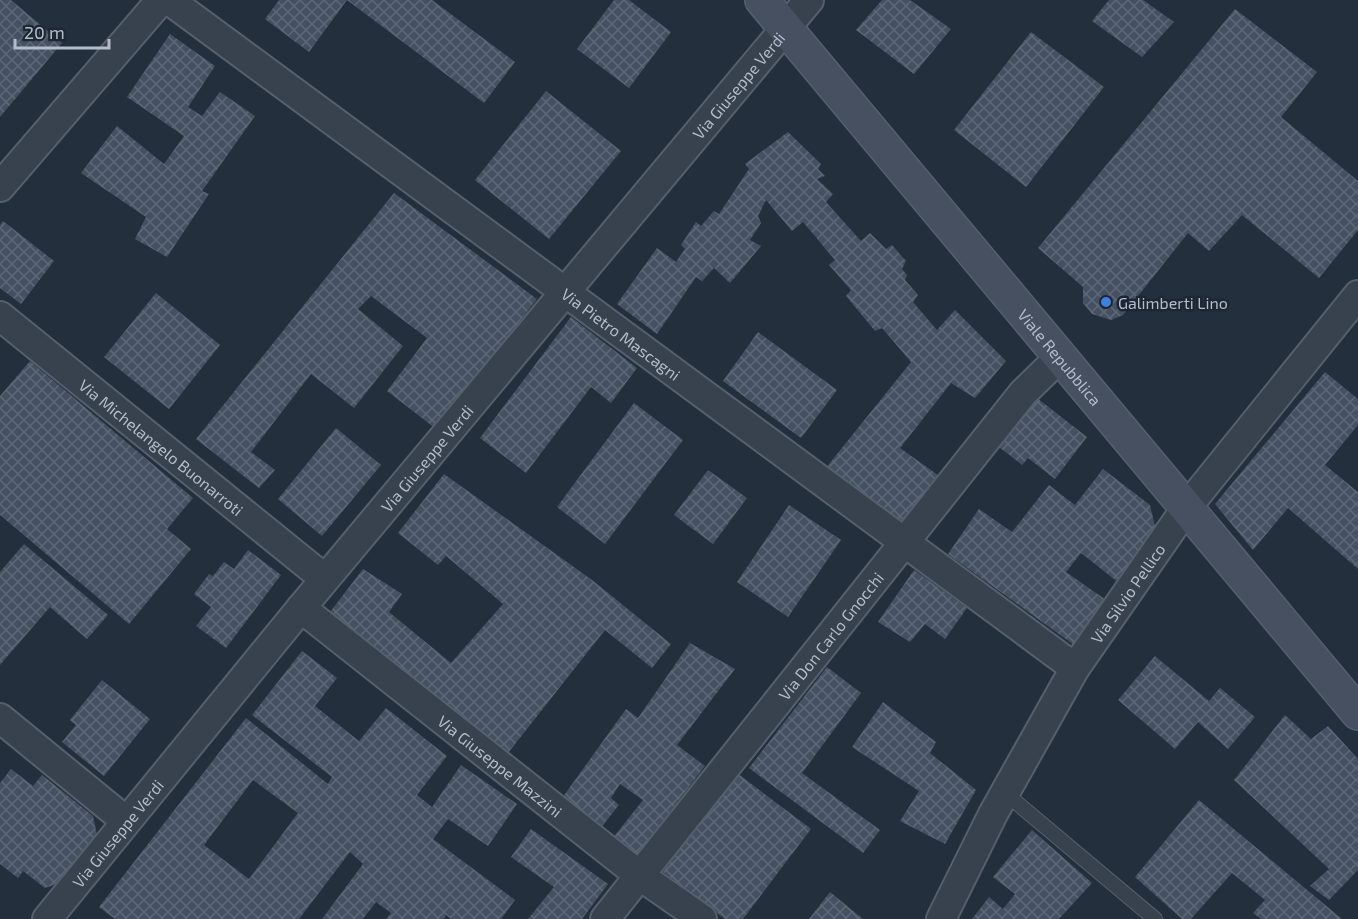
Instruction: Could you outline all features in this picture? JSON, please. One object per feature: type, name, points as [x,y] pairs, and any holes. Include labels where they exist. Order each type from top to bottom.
[{"type":"street","points":[[0,187],[161,0]]},
{"type":"street","name":"Via Pietro Mascagni","points":[[169,0],[1075,668]]},
{"type":"street","name":"Viale Repubblica","points":[[762,0],[1358,713]]},
{"type":"street","name":"Via Giuseppe Verdi","points":[[47,919],[325,579],[809,0]]},
{"type":"street","name":"Via Silvio Pellico","points":[[941,919],[1005,793],[1075,668],[1187,507],[1349,326],[1358,295]]},
{"type":"street","name":"Via Michelangelo Buonarroti","points":[[0,316],[325,579]]},
{"type":"street","name":"Via Don Carlo Gnocchi","points":[[605,919],[1023,393],[1060,357]]},
{"type":"street","name":"Via Giuseppe Mazzini","points":[[301,608],[639,875],[702,919]]},
{"type":"street","points":[[0,718],[126,821]]},
{"type":"lane","points":[[1005,793],[1155,919]]},
{"type":"building","points":[[0,0],[11,0],[62,43],[0,117]]},
{"type":"building","points":[[279,0],[347,0],[309,52],[265,19]]},
{"type":"building","points":[[347,0],[432,0],[515,62],[484,103]]},
{"type":"building","points":[[614,0],[629,0],[671,32],[629,88],[577,49]]},
{"type":"building","points":[[882,0],[910,0],[951,29],[914,74],[856,30]]},
{"type":"building","points":[[1109,0],[1143,0],[1174,22],[1142,57],[1092,21]]},
{"type":"building","points":[[1235,9],[1317,72],[1281,117],[1358,181],[1358,230],[1319,278],[1242,215],[1209,251],[1188,233],[1123,315],[1111,320],[1092,314],[1083,303],[1083,287],[1038,248]]},
{"type":"building","points":[[1031,32],[1104,87],[1026,187],[954,130]]},
{"type":"building","points":[[170,34],[215,66],[188,107],[202,116],[220,92],[255,116],[202,191],[209,194],[167,257],[135,239],[146,217],[81,173],[117,126],[164,164],[184,136],[127,97]]},
{"type":"building","points":[[546,91],[621,151],[549,239],[475,180]]},
{"type":"building","points":[[788,132],[821,164],[818,169],[825,176],[817,179],[833,194],[826,202],[861,241],[870,233],[886,249],[892,245],[906,261],[902,269],[907,275],[905,280],[918,295],[913,302],[937,330],[955,310],[1006,361],[975,398],[951,383],[900,448],[942,478],[906,527],[825,469],[911,362],[882,328],[875,331],[846,296],[851,290],[829,265],[835,260],[803,222],[792,231],[766,200],[758,216],[761,223],[750,240],[761,246],[730,283],[714,268],[702,281],[696,277],[657,334],[617,304],[657,248],[676,262],[685,249],[681,245],[696,222],[701,226],[714,211],[719,214],[749,169],[745,164]]},
{"type":"building","points":[[394,193],[537,299],[436,429],[387,391],[427,338],[371,296],[358,309],[403,346],[354,408],[311,374],[251,452],[275,470],[259,488],[196,439]]},
{"type":"building","points":[[3,221],[54,261],[21,304],[0,288],[0,225]]},
{"type":"building","points":[[156,293],[220,345],[169,409],[104,357]]},
{"type":"building","points":[[571,317],[637,368],[611,403],[591,387],[526,473],[480,438]]},
{"type":"building","points":[[758,332],[837,390],[801,438],[723,381]]},
{"type":"building","points":[[30,361],[193,498],[167,529],[191,549],[129,624],[0,515],[0,396]]},
{"type":"building","points":[[1325,372],[1358,399],[1358,425],[1325,465],[1358,492],[1358,569],[1288,508],[1253,550],[1215,504]]},
{"type":"building","points":[[1037,398],[1087,437],[1055,479],[1028,458],[1022,465],[999,447]]},
{"type":"building","points":[[634,403],[683,440],[605,544],[557,507]]},
{"type":"building","points":[[336,428],[381,465],[322,536],[278,499]]},
{"type":"building","points":[[1103,469],[1150,505],[1157,535],[1119,583],[1081,553],[1066,572],[1106,600],[1074,645],[948,554],[979,509],[1012,532],[1049,485],[1075,505]]},
{"type":"building","points":[[708,470],[747,498],[713,544],[674,515]]},
{"type":"building","points":[[444,474],[592,580],[671,644],[652,668],[605,630],[504,758],[327,616],[363,569],[402,594],[389,612],[451,663],[503,604],[446,556],[438,565],[398,533]]},
{"type":"building","points":[[789,505],[841,540],[788,617],[737,582]]},
{"type":"building","points":[[24,544],[108,615],[87,639],[50,607],[0,665],[0,572]]},
{"type":"building","points":[[248,550],[281,575],[226,648],[196,626],[211,607],[194,594],[209,574],[213,576],[224,562],[234,569]]},
{"type":"building","points":[[914,570],[967,608],[945,639],[925,624],[910,642],[878,622]]},
{"type":"building","points":[[690,643],[735,669],[677,745],[705,766],[635,857],[612,839],[643,800],[620,784],[611,798],[619,805],[599,830],[560,801],[626,709],[638,718]]},
{"type":"building","points":[[302,651],[337,678],[315,706],[359,741],[386,708],[447,756],[417,795],[432,807],[461,765],[517,804],[488,846],[448,819],[433,839],[515,900],[501,919],[451,919],[446,915],[444,919],[386,919],[391,913],[376,902],[363,919],[322,919],[363,864],[350,852],[299,919],[115,919],[99,907],[246,718],[328,784],[332,777],[252,715]],"holes":[[[253,780],[298,813],[249,879],[204,845]]]},
{"type":"building","points":[[1155,656],[1209,701],[1220,688],[1255,717],[1228,749],[1198,722],[1175,749],[1118,700]]},
{"type":"building","points":[[827,667],[861,693],[802,773],[880,830],[863,853],[749,768]]},
{"type":"building","points":[[102,680],[150,719],[104,776],[62,742],[76,725],[70,720]]},
{"type":"building","points":[[883,702],[936,742],[930,753],[976,790],[945,844],[900,821],[919,791],[852,747]]},
{"type":"building","points":[[1285,715],[1311,739],[1328,726],[1358,759],[1358,870],[1329,900],[1310,886],[1329,869],[1234,780]]},
{"type":"building","points":[[11,769],[33,786],[42,775],[93,816],[98,840],[60,883],[45,888],[23,871],[18,878],[0,864],[0,783]]},
{"type":"building","points":[[737,773],[811,829],[743,919],[725,919],[663,872]]},
{"type":"building","points":[[1199,800],[1342,919],[1261,919],[1253,913],[1265,900],[1232,873],[1191,919],[1182,919],[1135,877]]},
{"type":"building","points":[[531,829],[608,884],[582,919],[528,919],[554,887],[511,857]]},
{"type":"building","points":[[1032,830],[1092,883],[1059,919],[972,919],[989,897],[1003,909],[1015,894],[993,877]]},
{"type":"building","points":[[830,892],[863,919],[809,919]]},
{"type":"place","name":"Galimberti Lino","points":[[1106,302]]}]
